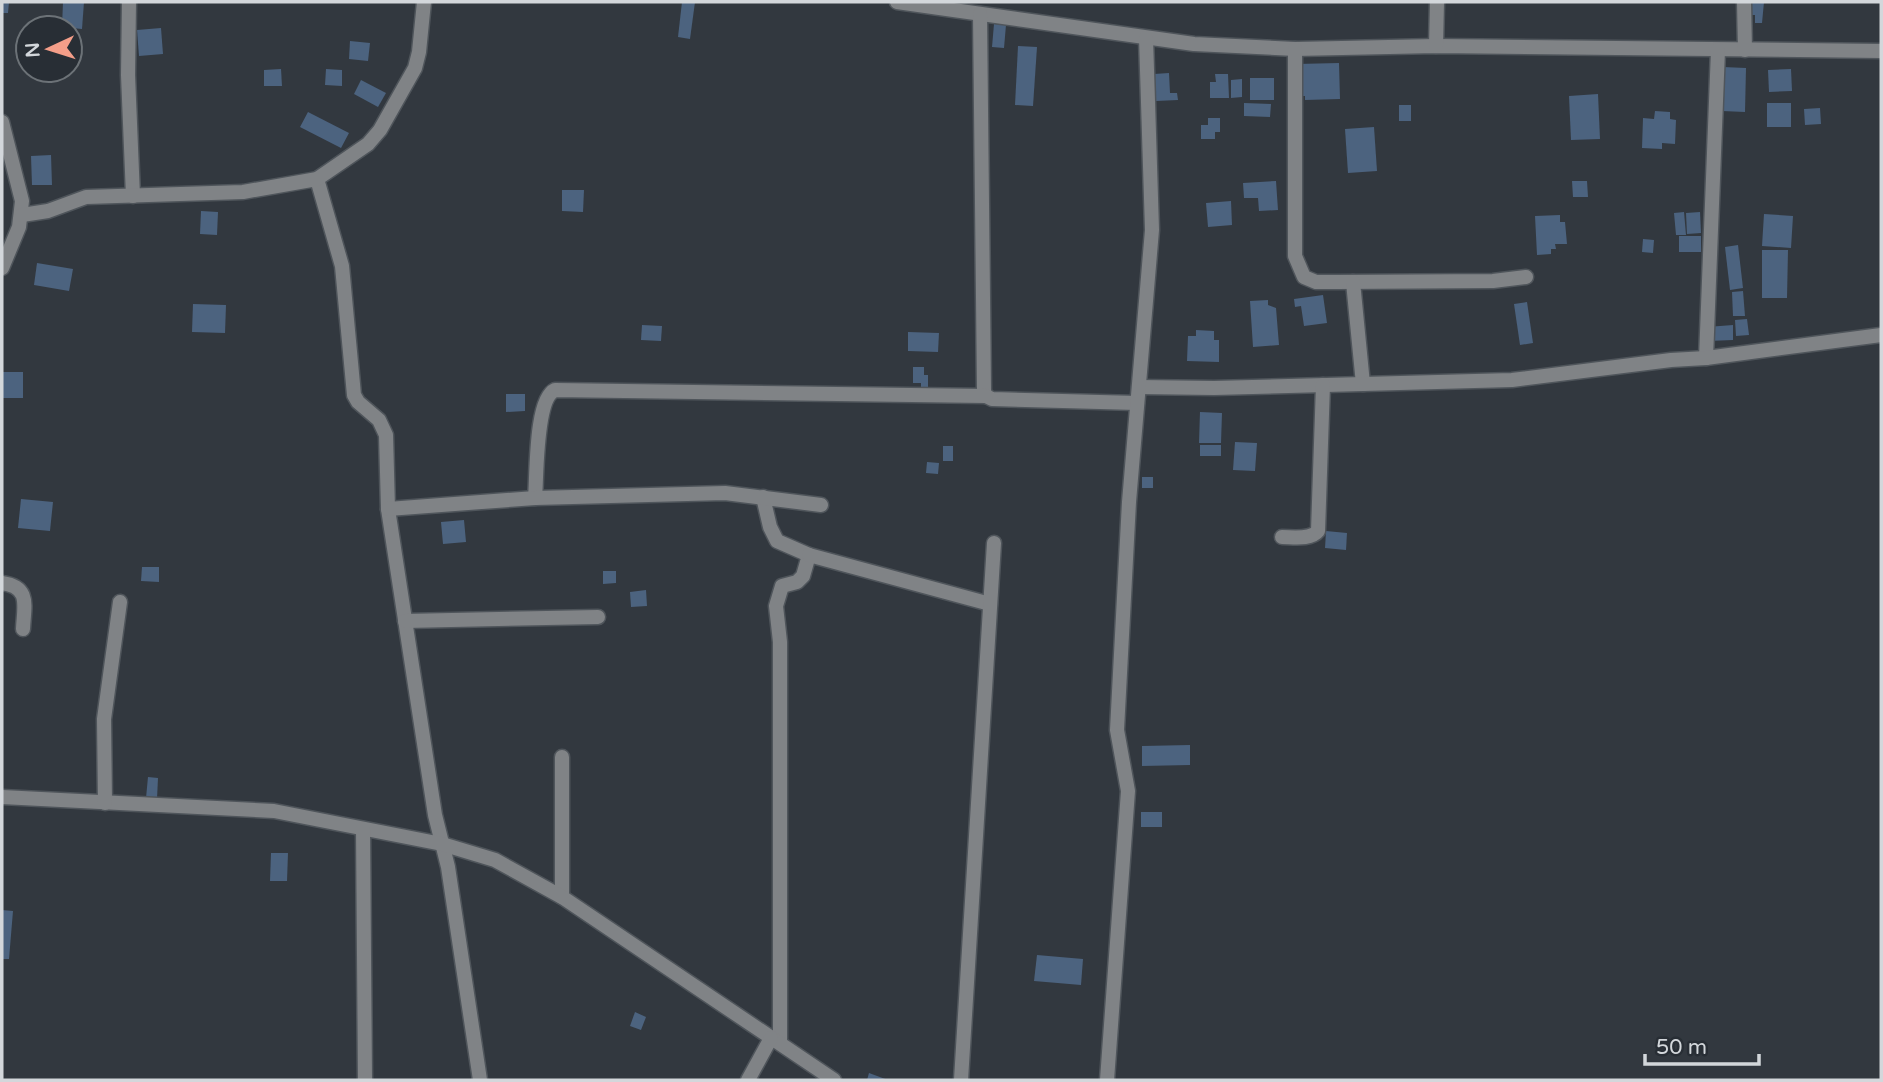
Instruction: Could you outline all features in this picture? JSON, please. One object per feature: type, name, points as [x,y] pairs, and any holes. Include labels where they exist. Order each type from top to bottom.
[{"type":"street","points":[[129,2],[128,75],[133,196]]},
{"type":"street","points":[[22,215],[48,211],[86,197],[243,192],[317,179],[368,144],[380,130],[415,68],[424,2]]},
{"type":"street","points":[[897,2],[1194,44],[1295,49],[1436,46],[1881,51]]},
{"type":"street","points":[[1436,46],[1437,2]]},
{"type":"street","points":[[1744,2],[1745,50]]},
{"type":"street","points":[[980,14],[986,396]]},
{"type":"street","points":[[1107,1080],[1128,791],[1117,730],[1129,502],[1152,230],[1146,38]]},
{"type":"street","points":[[1295,49],[1295,256],[1304,277],[1316,282],[1493,281],[1526,277]]},
{"type":"street","points":[[1706,358],[1718,50]]},
{"type":"street","points":[[2,122],[22,201],[19,227],[2,268]]},
{"type":"street","points":[[317,179],[342,266],[354,395],[358,402],[379,420],[386,435],[388,509],[442,844],[448,867],[480,1080]]},
{"type":"street","points":[[1353,282],[1363,384]]},
{"type":"street","points":[[1139,387],[1512,380],[1881,335]]},
{"type":"street","points":[[1282,537],[1310,537],[1318,531],[1323,385]]},
{"type":"street","points":[[535,498],[541,415],[545,398],[555,390],[986,396],[992,399],[1137,403]]},
{"type":"street","points":[[388,509],[535,498],[725,493],[821,505]]},
{"type":"street","points":[[763,498],[770,527],[777,541],[809,555],[990,604]]},
{"type":"street","points":[[961,1080],[994,543]]},
{"type":"street","points":[[748,1080],[775,1040],[780,652],[776,606],[782,586],[797,582],[803,576],[809,555]]},
{"type":"street","points":[[2,583],[19,588],[23,593],[23,629]]},
{"type":"street","points":[[105,803],[104,719],[120,601]]},
{"type":"street","points":[[405,621],[598,617]]},
{"type":"street","points":[[562,757],[562,897]]},
{"type":"street","points":[[2,797],[249,808],[442,844],[495,860],[562,897],[834,1080]]},
{"type":"street","points":[[363,829],[365,1080]]},
{"type":"building","points":[[2,2],[9,2],[8,13],[2,13]]},
{"type":"building","points":[[63,2],[84,2],[83,14],[63,14]]},
{"type":"building","points":[[682,2],[695,2],[690,39],[678,37]]},
{"type":"building","points":[[1748,2],[1764,2],[1762,23],[1755,23],[1755,15],[1749,15]]},
{"type":"building","points":[[994,24],[1006,25],[1004,48],[992,47]]},
{"type":"building","points":[[161,28],[163,54],[139,56],[137,30]]},
{"type":"building","points":[[350,41],[370,43],[368,61],[349,59]]},
{"type":"building","points":[[1018,46],[1037,47],[1033,106],[1015,105]]},
{"type":"building","points":[[1339,63],[1340,99],[1305,100],[1305,96],[1297,96],[1297,64]]},
{"type":"building","points":[[1723,67],[1746,68],[1745,112],[1722,111]]},
{"type":"building","points":[[281,69],[282,86],[264,86],[264,70]]},
{"type":"building","points":[[326,69],[342,70],[342,86],[325,85]]},
{"type":"building","points":[[1791,69],[1792,91],[1769,92],[1768,70]]},
{"type":"building","points":[[1169,73],[1170,93],[1177,93],[1178,100],[1156,101],[1154,74]]},
{"type":"building","points":[[1215,74],[1228,74],[1229,98],[1210,98],[1210,82],[1216,82]]},
{"type":"building","points":[[1250,78],[1274,78],[1274,100],[1250,100]]},
{"type":"building","points":[[1242,79],[1242,97],[1231,98],[1231,80]]},
{"type":"building","points":[[361,80],[386,93],[378,107],[354,94]]},
{"type":"building","points":[[1598,94],[1600,139],[1571,140],[1569,96]]},
{"type":"building","points":[[1244,103],[1271,104],[1270,117],[1244,116]]},
{"type":"building","points":[[1767,103],[1791,103],[1791,127],[1767,127]]},
{"type":"building","points":[[1399,105],[1411,105],[1411,121],[1399,121]]},
{"type":"building","points":[[1820,108],[1821,124],[1805,125],[1804,109]]},
{"type":"building","points":[[1655,111],[1670,112],[1670,119],[1676,120],[1675,144],[1662,143],[1662,149],[1642,148],[1643,118],[1654,119]]},
{"type":"building","points":[[308,112],[349,133],[341,148],[300,127]]},
{"type":"building","points":[[1208,118],[1220,118],[1220,132],[1215,132],[1215,139],[1201,139],[1201,125],[1208,125]]},
{"type":"building","points":[[1374,127],[1377,171],[1348,173],[1345,129]]},
{"type":"building","points":[[51,155],[52,185],[32,185],[31,156]]},
{"type":"building","points":[[1276,181],[1278,210],[1259,211],[1258,198],[1244,198],[1243,183]]},
{"type":"building","points":[[1572,181],[1587,181],[1588,197],[1573,197]]},
{"type":"building","points":[[562,190],[584,190],[583,212],[562,211]]},
{"type":"building","points":[[1231,201],[1232,225],[1208,227],[1206,203]]},
{"type":"building","points":[[201,211],[218,212],[217,235],[200,234]]},
{"type":"building","points":[[1684,212],[1686,235],[1676,235],[1674,213]]},
{"type":"building","points":[[1700,212],[1701,233],[1687,234],[1686,213]]},
{"type":"building","points":[[1764,214],[1793,216],[1791,248],[1762,246]]},
{"type":"building","points":[[1560,215],[1560,222],[1565,222],[1567,244],[1555,244],[1556,249],[1551,249],[1551,254],[1537,255],[1535,216]]},
{"type":"building","points":[[1679,236],[1701,236],[1701,252],[1679,252]]},
{"type":"building","points":[[1643,239],[1654,240],[1653,253],[1642,252]]},
{"type":"building","points":[[1738,245],[1743,288],[1730,290],[1725,247]]},
{"type":"building","points":[[1762,250],[1788,250],[1787,298],[1762,298]]},
{"type":"building","points":[[37,263],[73,269],[69,291],[34,285]]},
{"type":"building","points":[[1743,291],[1745,316],[1733,316],[1732,292]]},
{"type":"building","points":[[1323,295],[1327,323],[1304,326],[1301,306],[1295,307],[1294,299]]},
{"type":"building","points":[[1268,300],[1268,305],[1276,308],[1279,345],[1253,347],[1250,301]]},
{"type":"building","points":[[1527,302],[1533,343],[1520,345],[1514,304]]},
{"type":"building","points":[[193,304],[226,305],[225,333],[192,332]]},
{"type":"building","points":[[1747,319],[1749,335],[1736,336],[1735,320]]},
{"type":"building","points":[[642,325],[662,326],[661,341],[641,340]]},
{"type":"building","points":[[1733,325],[1733,340],[1708,341],[1707,327]]},
{"type":"building","points":[[1196,330],[1214,331],[1214,340],[1219,340],[1219,362],[1187,361],[1188,336],[1196,336]]},
{"type":"building","points":[[908,332],[939,333],[938,352],[908,351]]},
{"type":"building","points":[[913,367],[924,367],[924,375],[928,375],[928,388],[921,388],[921,383],[913,383]]},
{"type":"building","points":[[2,372],[23,372],[23,398],[2,398]]},
{"type":"building","points":[[506,394],[525,394],[525,411],[506,412]]},
{"type":"building","points":[[1200,412],[1222,413],[1221,443],[1199,443]]},
{"type":"building","points":[[1235,442],[1257,443],[1255,471],[1233,470]]},
{"type":"building","points":[[1200,445],[1221,445],[1221,456],[1200,456]]},
{"type":"building","points":[[943,446],[953,446],[953,461],[943,461]]},
{"type":"building","points":[[927,462],[939,463],[938,474],[926,473]]},
{"type":"building","points":[[1142,477],[1153,477],[1153,488],[1142,488]]},
{"type":"building","points":[[21,499],[53,502],[50,531],[18,528]]},
{"type":"building","points":[[464,520],[466,542],[443,544],[441,522]]},
{"type":"building","points":[[1326,531],[1347,533],[1346,550],[1325,548]]},
{"type":"building","points":[[142,567],[159,567],[159,582],[141,581]]},
{"type":"building","points":[[603,571],[616,571],[616,583],[603,584]]},
{"type":"building","points":[[646,590],[647,606],[631,607],[630,592]]},
{"type":"building","points":[[1190,745],[1190,765],[1142,766],[1142,746]]},
{"type":"building","points":[[148,777],[158,778],[157,799],[146,798]]},
{"type":"building","points":[[1141,812],[1162,812],[1162,827],[1141,827]]},
{"type":"building","points":[[271,853],[288,853],[287,881],[270,881]]},
{"type":"building","points":[[2,910],[13,911],[9,959],[2,959]]},
{"type":"building","points":[[1037,955],[1083,959],[1081,985],[1034,981]]},
{"type":"building","points":[[635,1012],[646,1017],[641,1030],[630,1026]]},
{"type":"building","points":[[869,1073],[888,1080],[867,1080]]}]
